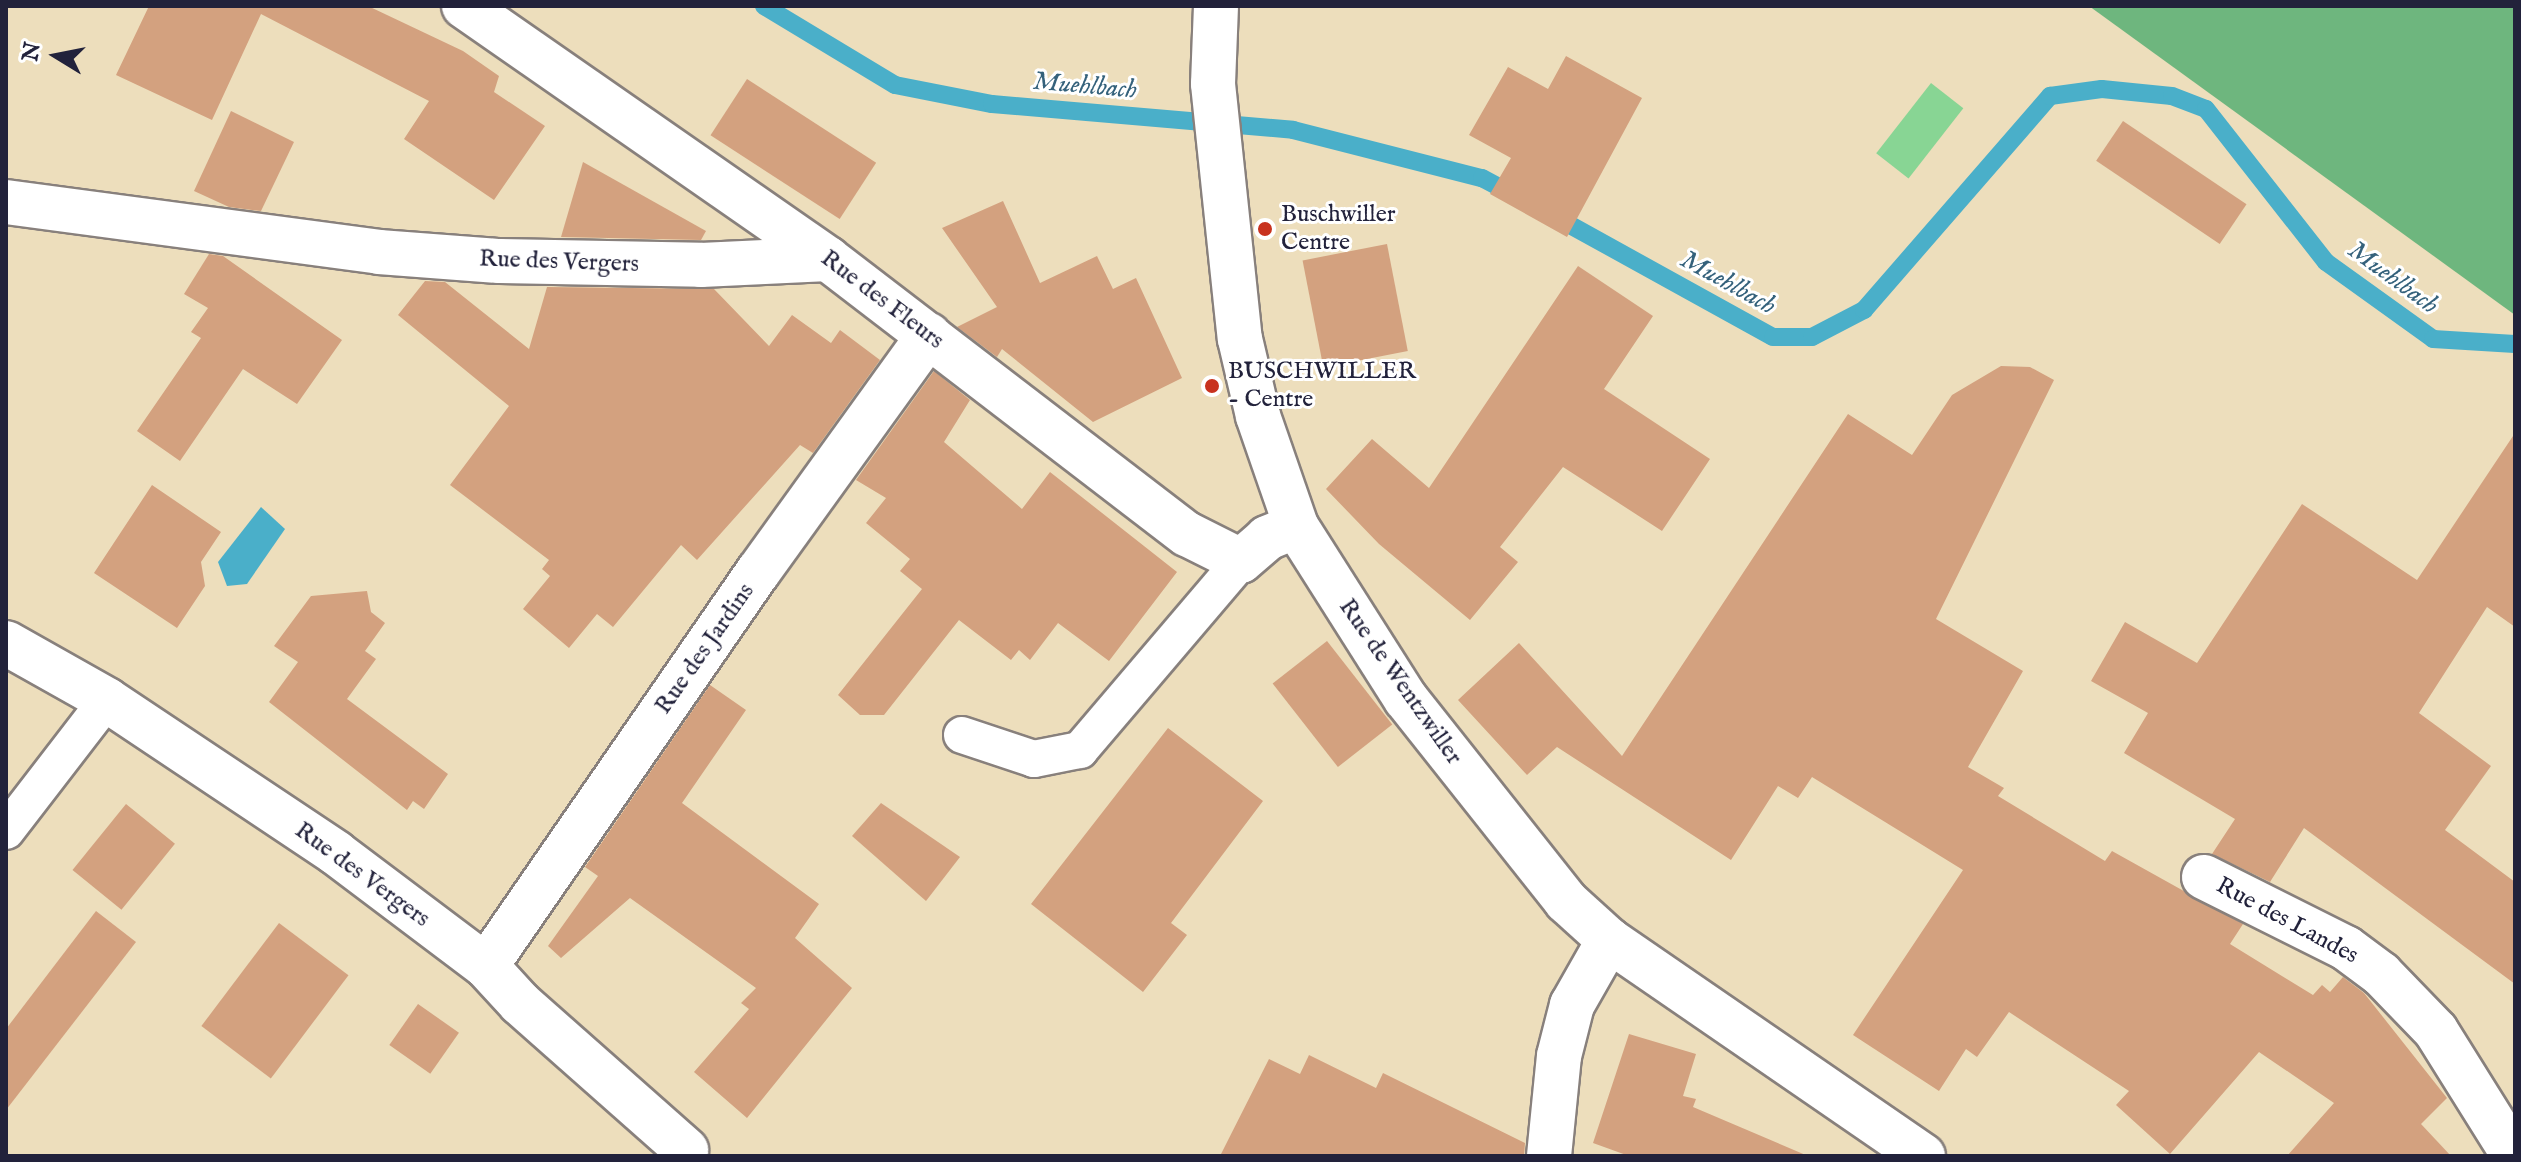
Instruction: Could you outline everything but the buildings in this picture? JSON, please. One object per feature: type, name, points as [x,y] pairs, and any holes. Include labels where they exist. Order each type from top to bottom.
[{"type":"street","name":"Rue des Fleurs","points":[[464,6],[828,259],[1187,534],[1241,561]]},
{"type":"street","name":"Rue de Wentzwiller","points":[[1215,7],[1213,84],[1240,339],[1258,416],[1296,526],[1406,699],[1566,901],[1609,940],[1923,1156]]},
{"type":"street","name":"Rue des Vergers","points":[[6,202],[379,252],[500,261],[701,265],[828,259]]},
{"type":"street","name":"Rue des Jardins","points":[[486,966],[749,584],[929,335]]},
{"type":"street","points":[[1241,561],[1267,538],[1296,526]]},
{"type":"street","name":"Rue des Vergers","points":[[6,643],[107,700],[336,853],[486,966],[520,1003],[686,1150]]},
{"type":"street","name":"Rue des Landes","points":[[2204,877],[2346,948],[2381,974],[2436,1031],[2514,1156]]},
{"type":"street","points":[[1549,1156],[1559,1056],[1572,1005],[1609,940]]},
{"type":"lane","points":[[962,735],[1034,759],[1080,750],[1241,561]]},
{"type":"lane","points":[[6,831],[107,700]]},
{"type":"green space","points":[[2089,6],[2515,6],[2515,315]]},
{"type":"green space","points":[[1931,83],[1963,108],[1909,178],[1876,153]]},
{"type":"water","points":[[261,507],[285,529],[247,584],[227,586],[218,562]]},
{"type":"waterway","name":"Muehlbach","points":[[764,6],[895,85],[992,104],[1293,130],[1482,178],[1516,196]]},
{"type":"waterway","name":"Muehlbach","points":[[1552,215],[1773,337],[1812,337],[1864,310],[2050,96],[2102,89],[2172,96],[2206,109],[2326,262],[2433,339],[2515,344]]},
{"type":"place","name":"Buschwiller Centre","points":[[1265,229]]},
{"type":"place","name":"BUSCHWILLER - Centre","points":[[1212,386]]}]
